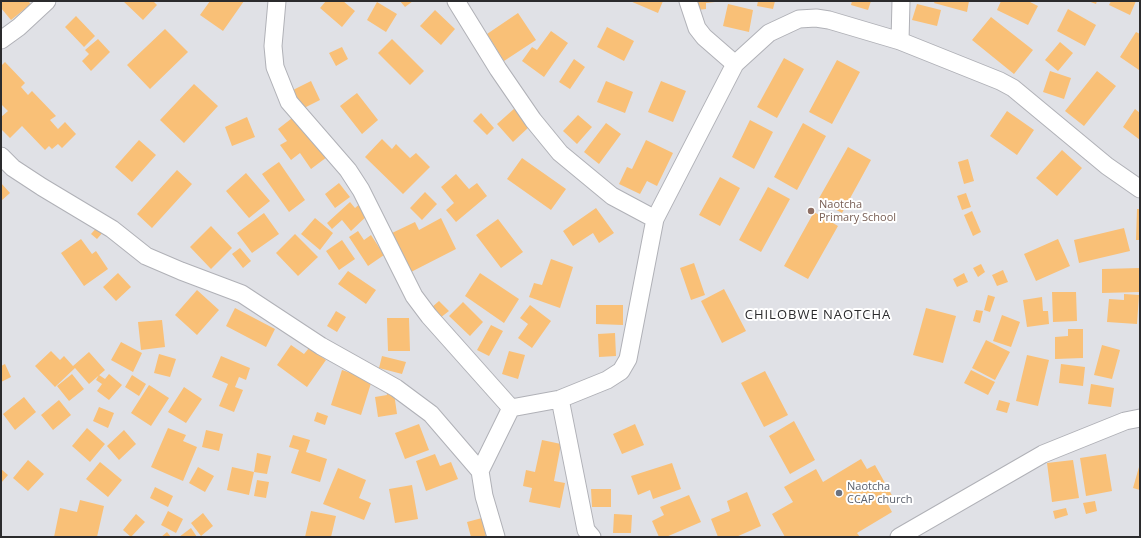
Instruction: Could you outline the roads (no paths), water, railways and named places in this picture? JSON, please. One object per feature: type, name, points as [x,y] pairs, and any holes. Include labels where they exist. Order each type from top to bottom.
[{"type":"street","points":[[1,40],[19,27],[47,1]]},
{"type":"street","points":[[277,1],[274,53],[279,80],[289,102],[348,170],[361,190],[414,296],[429,316],[511,408]]},
{"type":"street","points":[[456,1],[498,69],[533,120],[560,153],[573,166],[612,196],[655,219]]},
{"type":"street","points":[[688,1],[697,28],[704,37],[735,64]]},
{"type":"street","points":[[900,41],[901,1]]},
{"type":"street","points":[[511,408],[560,399],[607,380],[621,371],[628,359],[655,219],[735,64],[769,33],[799,19],[816,18],[829,20],[900,41],[1000,81],[1013,88],[1107,166],[1140,189]]},
{"type":"street","points":[[1,156],[13,168],[112,229],[146,256],[242,294],[321,346],[396,388],[431,414],[480,471],[484,496],[496,537]]},
{"type":"street","points":[[560,399],[586,530],[592,537]]},
{"type":"street","points":[[480,471],[511,408]]},
{"type":"street","points":[[899,537],[1043,454],[1140,418]]},
{"type":"place","name":"Naotcha Primary School","points":[[811,211]]},
{"type":"place","name":"Naotcha CCAP church","points":[[839,493]]},
{"type":"district","name":"CHILOBWE NAOTCHA","points":[[818,315]]}]
